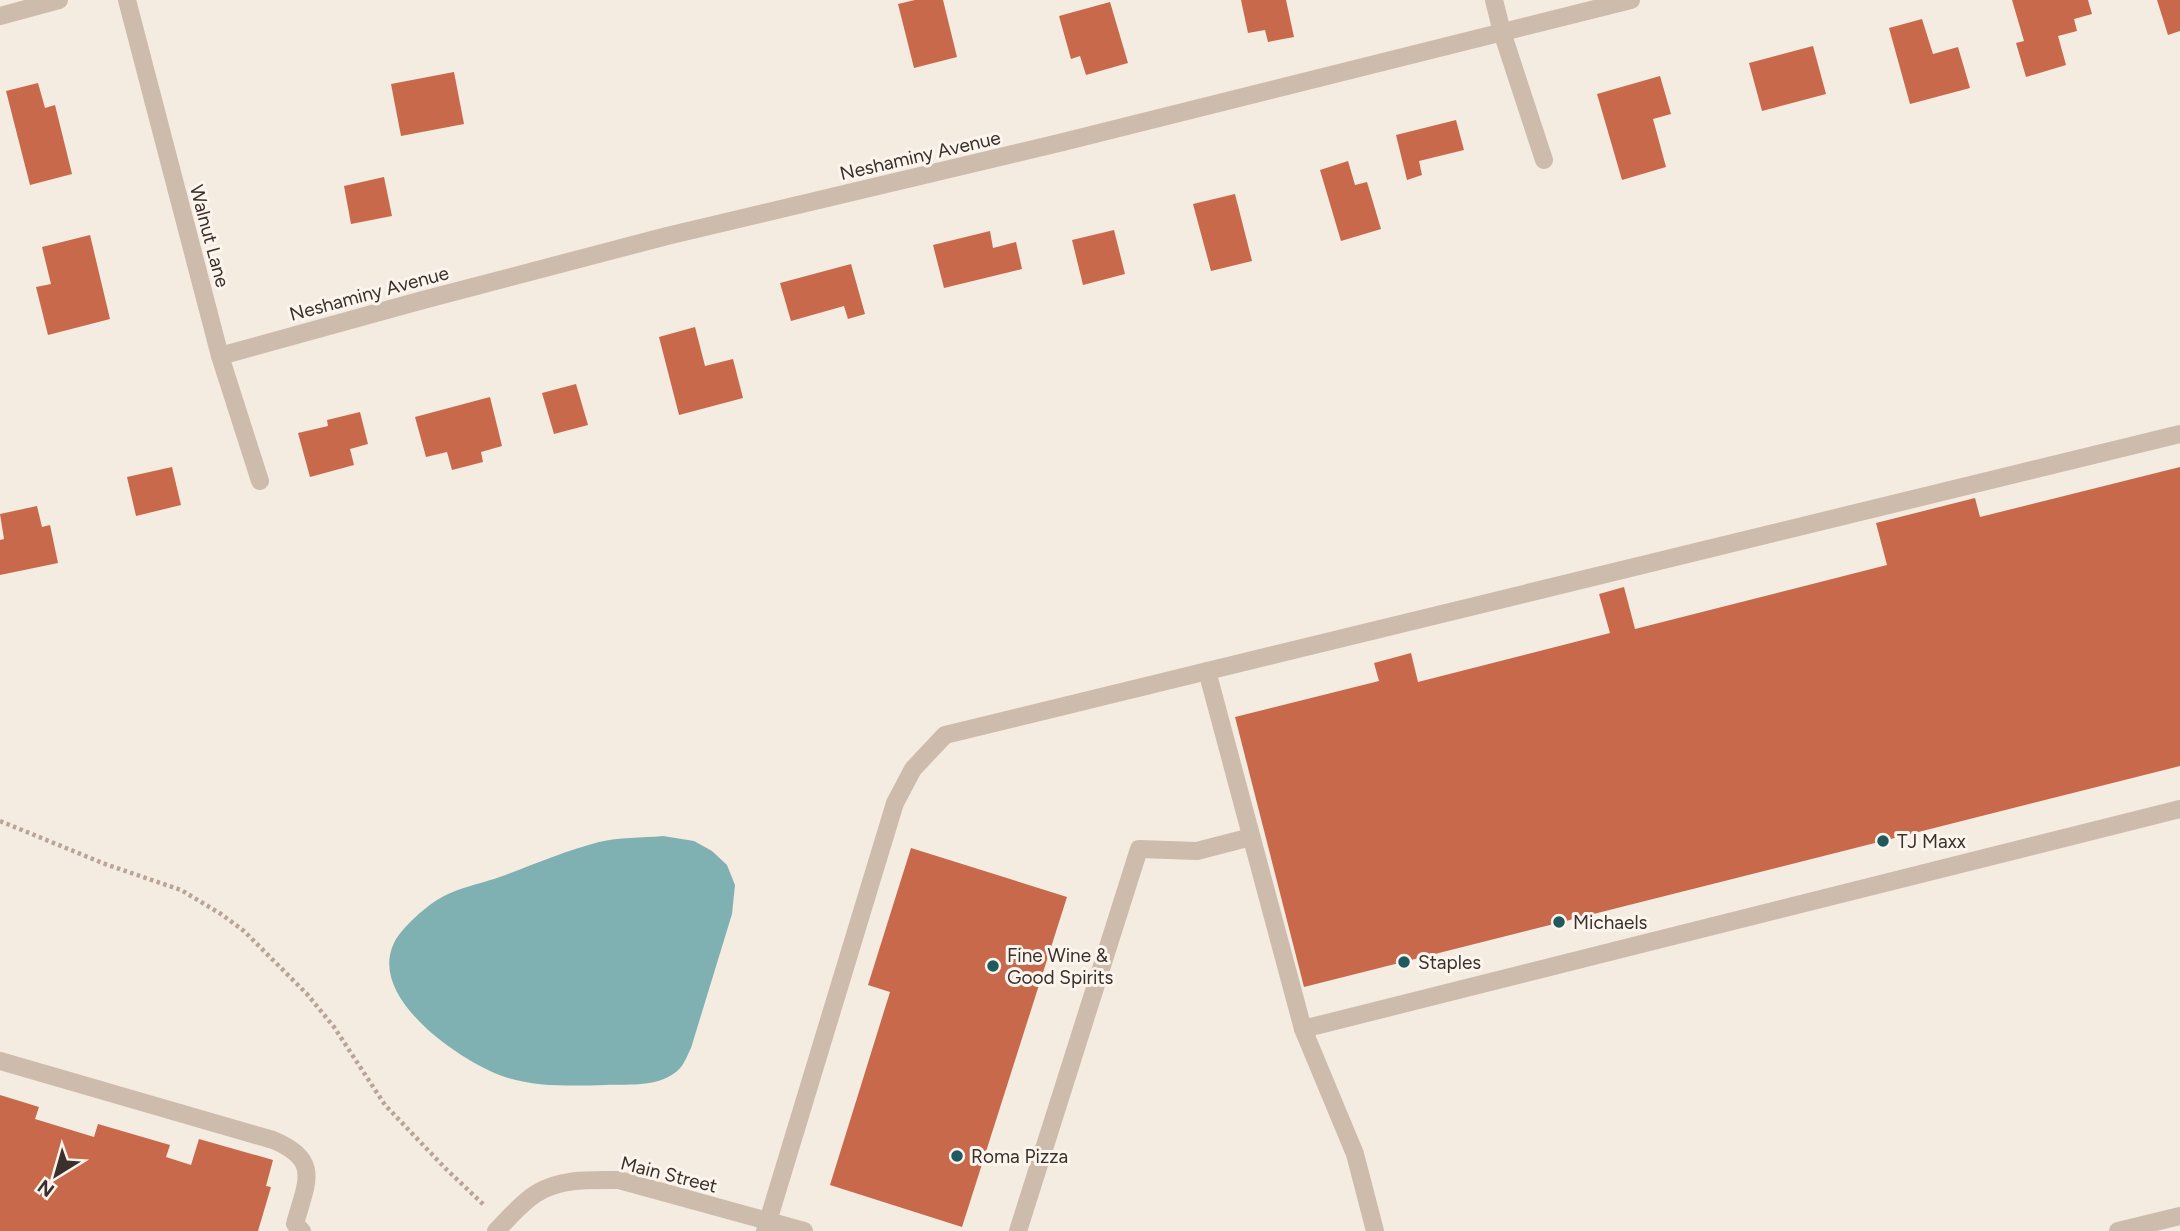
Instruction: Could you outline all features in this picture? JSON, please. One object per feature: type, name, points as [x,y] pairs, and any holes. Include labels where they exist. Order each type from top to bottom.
[{"type":"street","points":[[0,16],[59,0]]},
{"type":"street","name":"Walnut Lane","points":[[127,0],[220,356],[260,481]]},
{"type":"street","points":[[1494,0],[1544,160]]},
{"type":"street","name":"Neshaminy Avenue","points":[[220,356],[667,236],[1063,142],[1631,0]]},
{"type":"street","points":[[767,1226],[895,803],[913,769],[945,735],[2180,434]]},
{"type":"street","points":[[1207,671],[1303,1029],[1355,1154],[1374,1231]]},
{"type":"street","points":[[1303,1029],[2180,809]]},
{"type":"street","points":[[1018,1231],[1139,849],[1196,851],[1251,837]]},
{"type":"street","points":[[0,1061],[273,1140],[295,1150],[306,1164],[306,1185],[295,1224],[302,1231]]},
{"type":"street","name":"Main Street","points":[[500,1227],[538,1192],[573,1180],[594,1180],[619,1181],[767,1226],[804,1231]]},
{"type":"street","points":[[2118,1231],[2180,1216]]},
{"type":"path","points":[[0,821],[105,864],[181,890],[244,931],[307,995],[334,1027],[385,1105],[500,1227]]},
{"type":"water","points":[[663,836],[694,841],[712,851],[727,865],[735,885],[732,914],[691,1048],[674,1074],[656,1082],[580,1086],[529,1083],[505,1077],[486,1069],[443,1043],[406,1006],[394,985],[389,964],[394,943],[423,910],[438,900],[456,891],[599,842]]},
{"type":"building","points":[[915,0],[943,0],[957,57],[914,68],[898,4]]},
{"type":"building","points":[[1241,0],[1286,0],[1294,37],[1268,42],[1265,30],[1248,33]]},
{"type":"building","points":[[2012,0],[2088,0],[2092,14],[2074,19],[2077,31],[2058,36],[2066,65],[2026,77],[2016,43],[2024,41]]},
{"type":"building","points":[[2157,0],[2180,0],[2180,31],[2168,35]]},
{"type":"building","points":[[1110,2],[1128,63],[1086,75],[1080,56],[1071,59],[1059,16]]},
{"type":"building","points":[[1922,19],[1933,54],[1958,47],[1970,88],[1910,104],[1889,28]]},
{"type":"building","points":[[1813,46],[1826,94],[1762,111],[1749,63]]},
{"type":"building","points":[[454,72],[464,124],[401,136],[391,84]]},
{"type":"building","points":[[1660,76],[1671,114],[1653,119],[1666,167],[1622,180],[1597,94]]},
{"type":"building","points":[[38,83],[45,108],[55,105],[72,174],[30,185],[6,91]]},
{"type":"building","points":[[1456,120],[1464,150],[1419,161],[1422,175],[1407,180],[1396,135]]},
{"type":"building","points":[[1348,161],[1355,185],[1367,182],[1381,229],[1341,241],[1320,170]]},
{"type":"building","points":[[384,177],[392,216],[351,224],[344,186]]},
{"type":"building","points":[[1235,194],[1252,261],[1211,271],[1193,204]]},
{"type":"building","points":[[1114,230],[1125,274],[1083,285],[1072,240]]},
{"type":"building","points":[[990,231],[993,248],[1016,242],[1022,269],[944,288],[933,245]]},
{"type":"building","points":[[90,235],[110,319],[48,335],[36,287],[51,284],[42,247]]},
{"type":"building","points":[[851,264],[865,314],[848,319],[844,306],[791,321],[780,283]]},
{"type":"building","points":[[695,327],[705,366],[733,359],[743,398],[679,415],[659,337]]},
{"type":"building","points":[[576,384],[588,425],[554,434],[542,393]]},
{"type":"building","points":[[490,397],[502,446],[481,452],[483,462],[452,470],[447,452],[426,457],[415,417]]},
{"type":"building","points":[[360,412],[368,444],[350,449],[354,465],[310,477],[298,433],[328,426],[327,420]]},
{"type":"building","points":[[172,467],[181,505],[136,516],[127,477]]},
{"type":"building","points":[[2180,467],[2180,766],[1304,987],[1235,717],[1379,681],[1374,663],[1411,653],[1418,682],[1610,633],[1599,594],[1624,587],[1635,629],[1887,565],[1876,523],[1975,498],[1980,517]]},
{"type":"building","points":[[37,506],[42,527],[50,525],[58,563],[0,575],[0,540],[4,539],[0,514]]},
{"type":"building","points":[[911,848],[1067,897],[962,1227],[830,1185],[890,992],[868,985]]},
{"type":"building","points":[[0,1095],[39,1107],[35,1119],[94,1137],[98,1124],[170,1145],[166,1157],[191,1165],[199,1139],[273,1160],[266,1186],[271,1187],[258,1231],[0,1231]]},
{"type":"place","name":"TJ Maxx","points":[[1883,841]]},
{"type":"place","name":"Michaels","points":[[1559,922]]},
{"type":"place","name":"Staples","points":[[1404,962]]},
{"type":"place","name":"Fine Wine & Good Spirits","points":[[993,966]]},
{"type":"place","name":"Roma Pizza","points":[[957,1156]]}]
